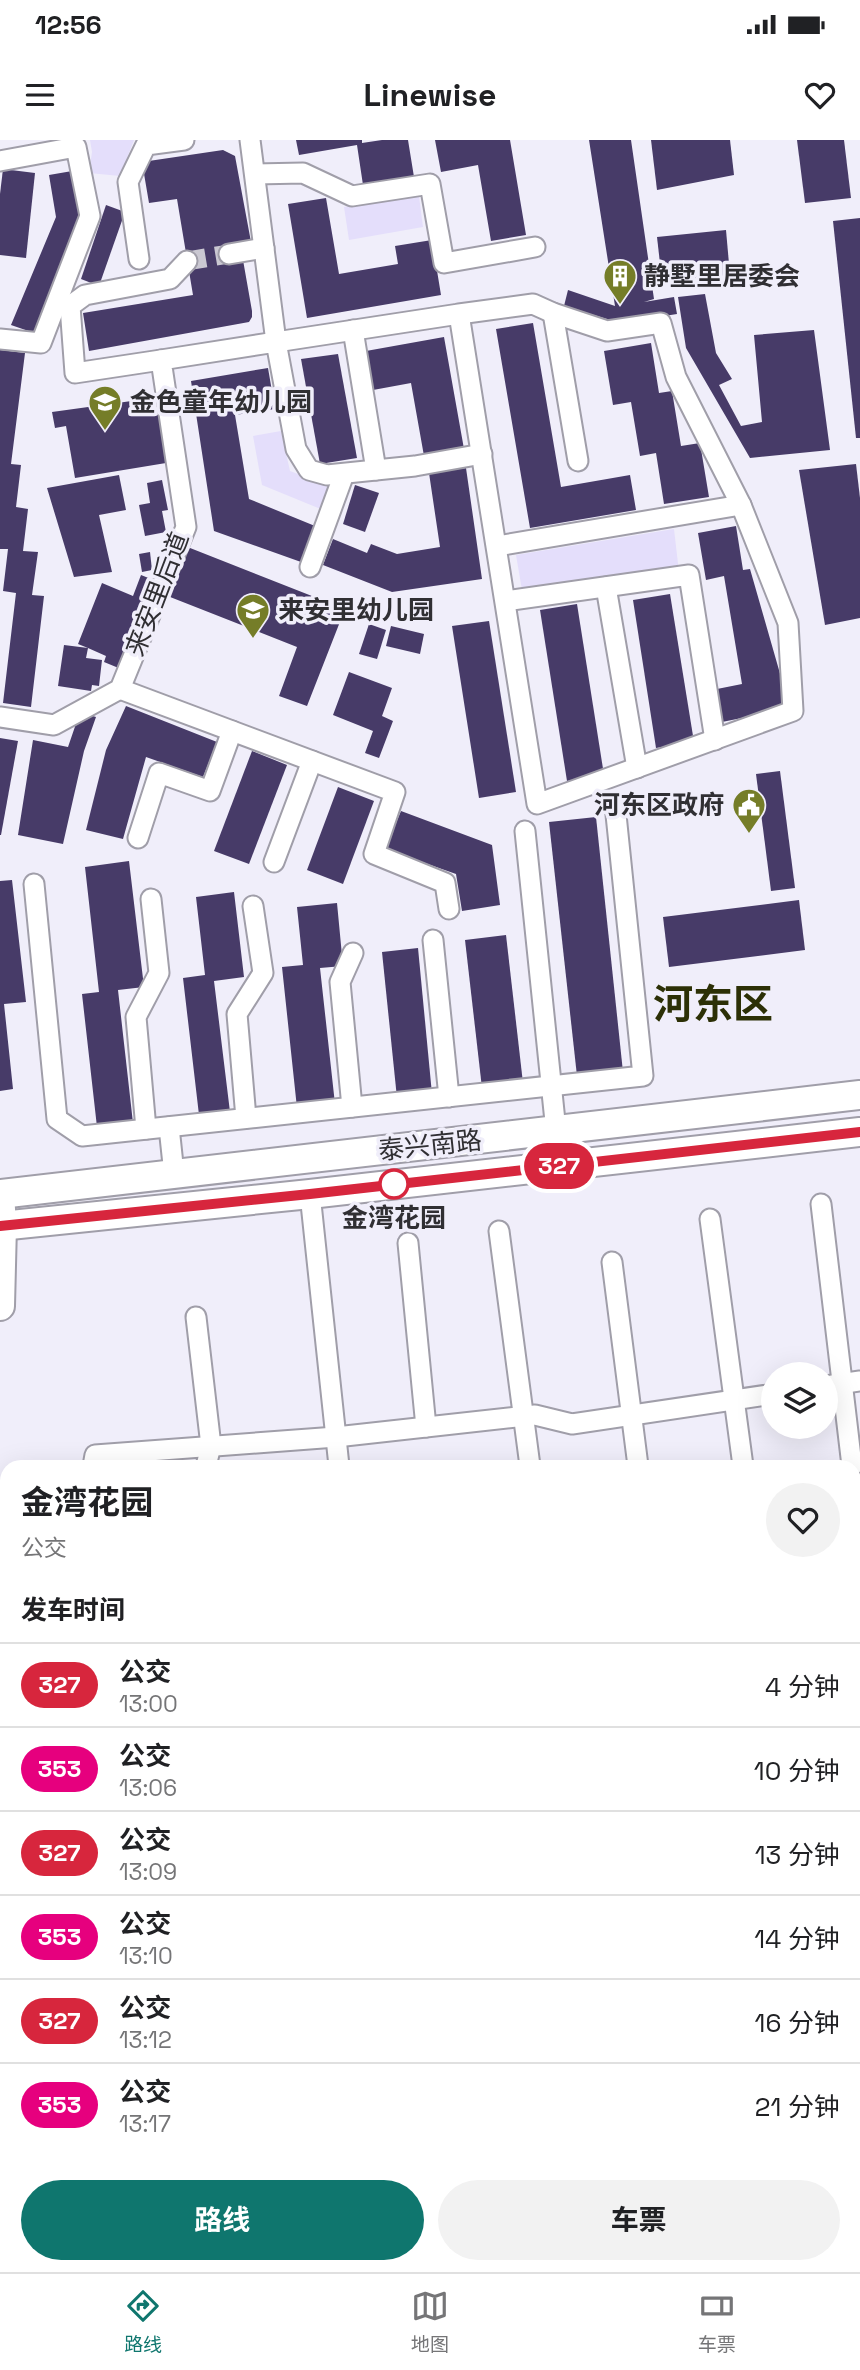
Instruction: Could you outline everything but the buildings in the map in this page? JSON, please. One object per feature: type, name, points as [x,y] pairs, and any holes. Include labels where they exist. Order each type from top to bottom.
[{"type":"main road","name":"泰兴南路","points":[[0,1194],[860,1095]]},
{"type":"main road","name":"泰兴南路","points":[[1,1225],[310,1194],[860,1132]]},
{"type":"main road","points":[[0,1194],[0,1306]]},
{"type":"street","points":[[138,259],[128,182],[146,145],[184,140]]},
{"type":"street","points":[[250,140],[276,342],[296,449],[309,470],[327,475],[344,474],[482,454]]},
{"type":"street","points":[[0,339],[41,343],[90,216],[76,147],[11,153]]},
{"type":"street","points":[[255,174],[303,173],[352,196],[430,184],[444,263],[536,247]]},
{"type":"street","points":[[229,254],[264,248]]},
{"type":"street","points":[[187,261],[170,279],[85,295],[71,306],[75,373],[459,314],[533,304],[607,331],[661,323],[677,377],[741,505],[789,623],[793,712],[537,804],[459,314]]},
{"type":"street","points":[[553,313],[578,461]]},
{"type":"street","points":[[353,330],[376,470]]},
{"type":"street","name":"来安里后道","points":[[0,716],[54,724],[120,689],[186,527],[161,360]]},
{"type":"street","points":[[310,567],[344,474]]},
{"type":"street","points":[[497,547],[741,505]]},
{"type":"street","points":[[506,601],[689,576],[715,740]]},
{"type":"street","points":[[606,587],[637,768]]},
{"type":"street","points":[[120,689],[395,792],[374,853],[444,883],[449,909]]},
{"type":"street","points":[[138,838],[159,774],[210,791],[232,731]]},
{"type":"street","points":[[274,862],[312,761]]},
{"type":"street","points":[[34,884],[57,1119],[82,1136],[643,1076],[615,805]]},
{"type":"street","points":[[525,831],[556,1131]]},
{"type":"street","points":[[146,1129],[136,1017],[159,973],[151,899]]},
{"type":"street","points":[[246,1118],[237,1014],[263,973],[253,906]]},
{"type":"street","points":[[433,940],[449,1097]]},
{"type":"street","points":[[352,1107],[340,982],[353,953]]},
{"type":"street","points":[[169,1127],[174,1174]]},
{"type":"street","points":[[310,1194],[338,1460]]},
{"type":"street","points":[[821,1204],[851,1460]]},
{"type":"street","points":[[710,1219],[742,1460]]},
{"type":"street","points":[[499,1231],[529,1460]]},
{"type":"street","points":[[408,1243],[426,1427]]},
{"type":"street","points":[[612,1262],[637,1460]]},
{"type":"street","points":[[196,1317],[211,1446],[208,1460]]},
{"type":"street","points":[[94,1460],[95,1455],[336,1437],[535,1415],[572,1423],[761,1396]]},
{"type":"shaded area","points":[[90,140],[134,140],[120,176],[89,173],[92,152]]},
{"type":"shaded area","points":[[419,196],[423,227],[349,240],[344,207]]},
{"type":"shaded area","points":[[281,431],[290,471],[332,487],[323,510],[262,485],[253,436]]},
{"type":"shaded area","points":[[674,529],[679,572],[523,596],[516,555]]},
{"type":"tunnel","points":[[187,261],[229,254]]},
{"type":"bus line","name":"327","points":[[0,1226],[860,1132]]},
{"type":"place","name":"静墅里居委会","points":[[620,306]]},
{"type":"place","name":"金色童年幼儿园","points":[[105,432]]},
{"type":"place","name":"来安里幼儿园","points":[[253,640]]},
{"type":"place","name":"河东区政府","points":[[749,835]]},
{"type":"place","name":"金湾花园","points":[[394,1184]]},
{"type":"district","name":"河东区","points":[[713,1004]]}]
